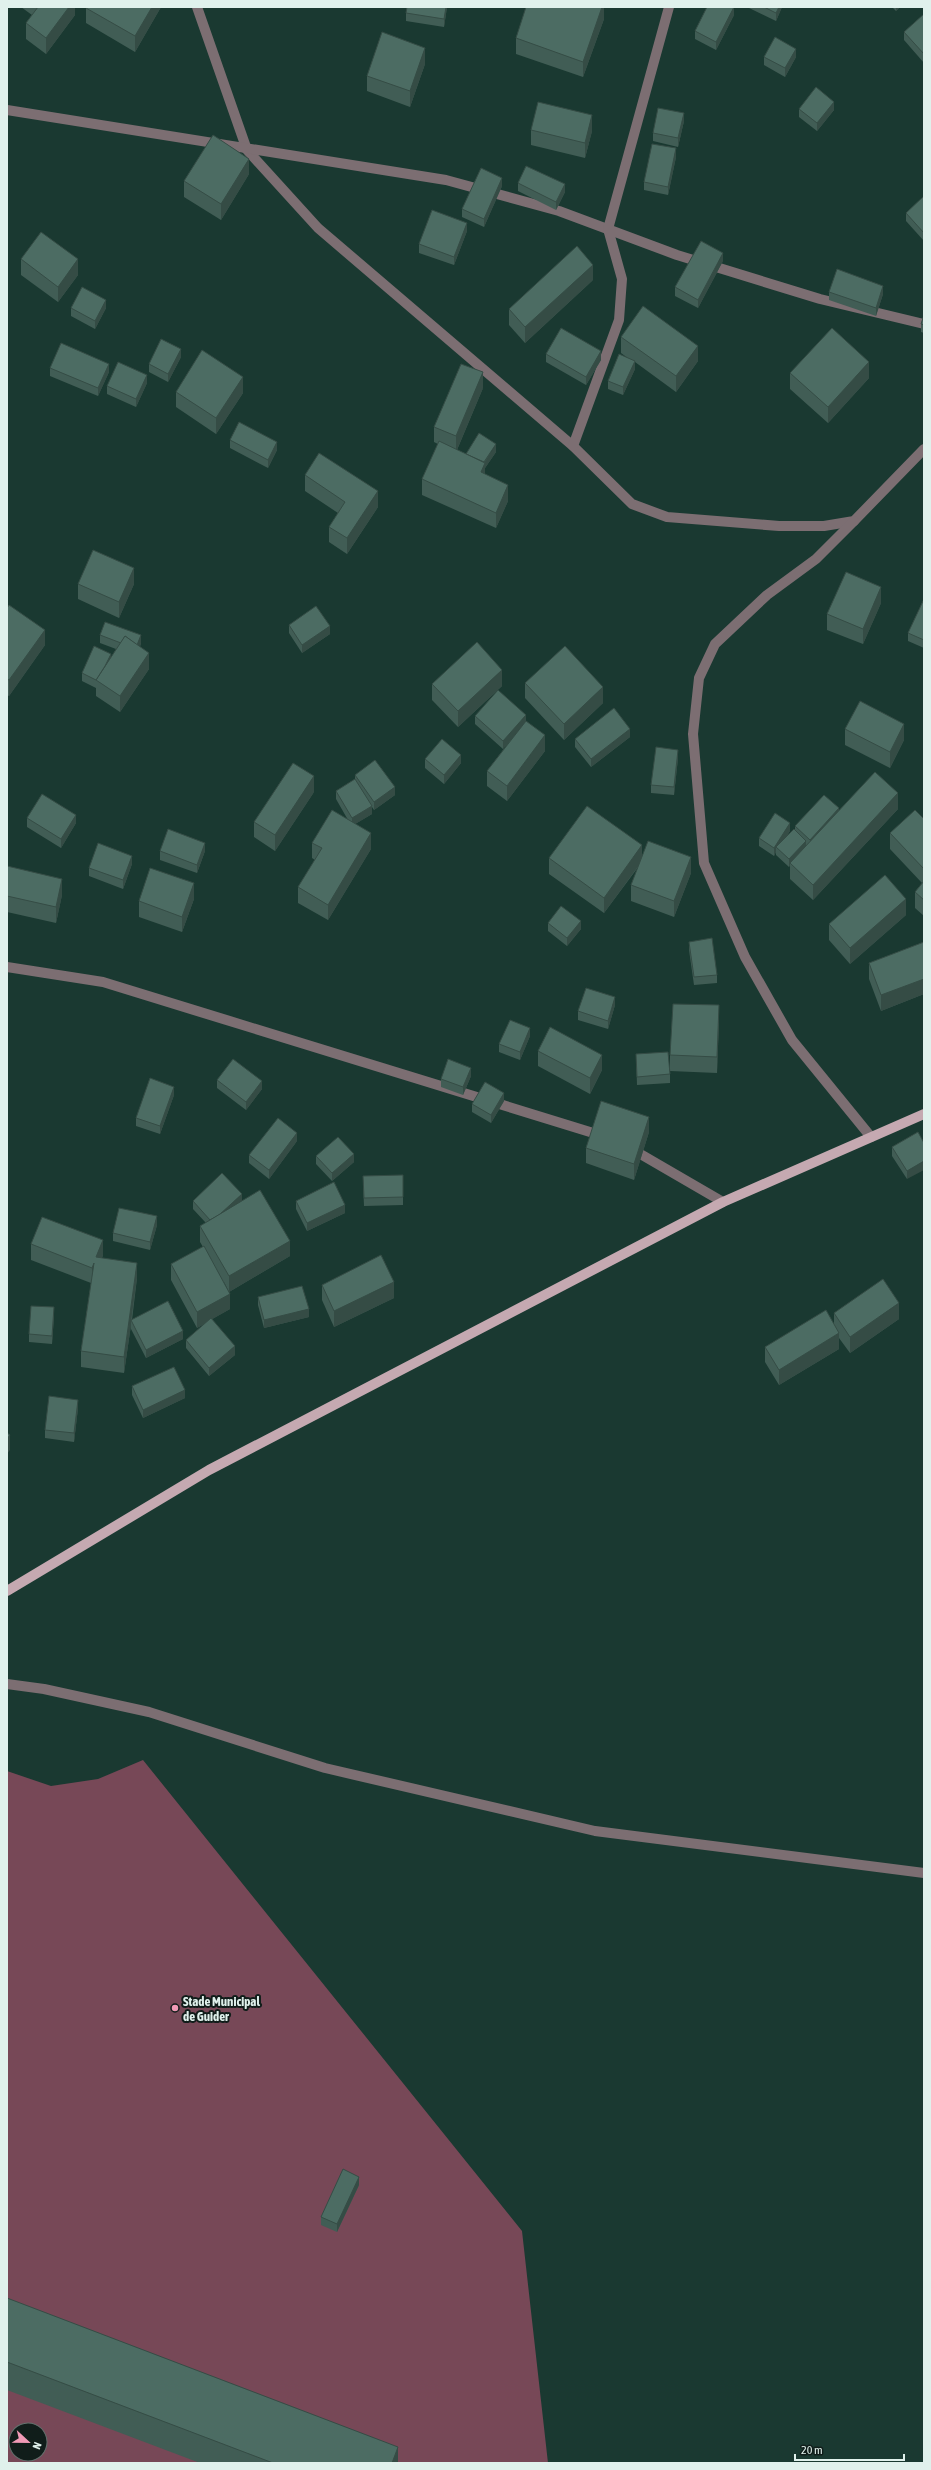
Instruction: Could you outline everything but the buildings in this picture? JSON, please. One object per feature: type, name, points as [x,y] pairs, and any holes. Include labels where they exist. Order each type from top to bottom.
[{"type":"main road","points":[[7,1591],[209,1470],[723,1202],[924,1114]]},
{"type":"street","points":[[197,7],[247,150],[318,228],[572,446],[632,504],[667,517],[779,526],[824,526],[854,521]]},
{"type":"street","points":[[572,446],[619,320],[622,279],[608,229],[669,7]]},
{"type":"street","points":[[7,110],[247,150],[446,180],[559,211],[677,254],[820,299],[924,324]]},
{"type":"street","points":[[871,1137],[792,1040],[746,958],[704,863],[693,734],[699,678],[715,644],[767,595],[816,559],[924,449]]},
{"type":"street","points":[[7,967],[103,982],[610,1138]]},
{"type":"street","points":[[624,1144],[723,1202]]},
{"type":"street","points":[[7,1684],[44,1689],[149,1712],[325,1768],[595,1831],[924,1873]]},
{"type":"shaded area","name":"Stade Municipal de Guider","points":[[143,1760],[522,2231],[548,2463],[7,2463],[7,1771],[51,1786],[98,1779]]},
{"type":"place","name":"Stade Municipal de Guider","points":[[175,2008]]}]
